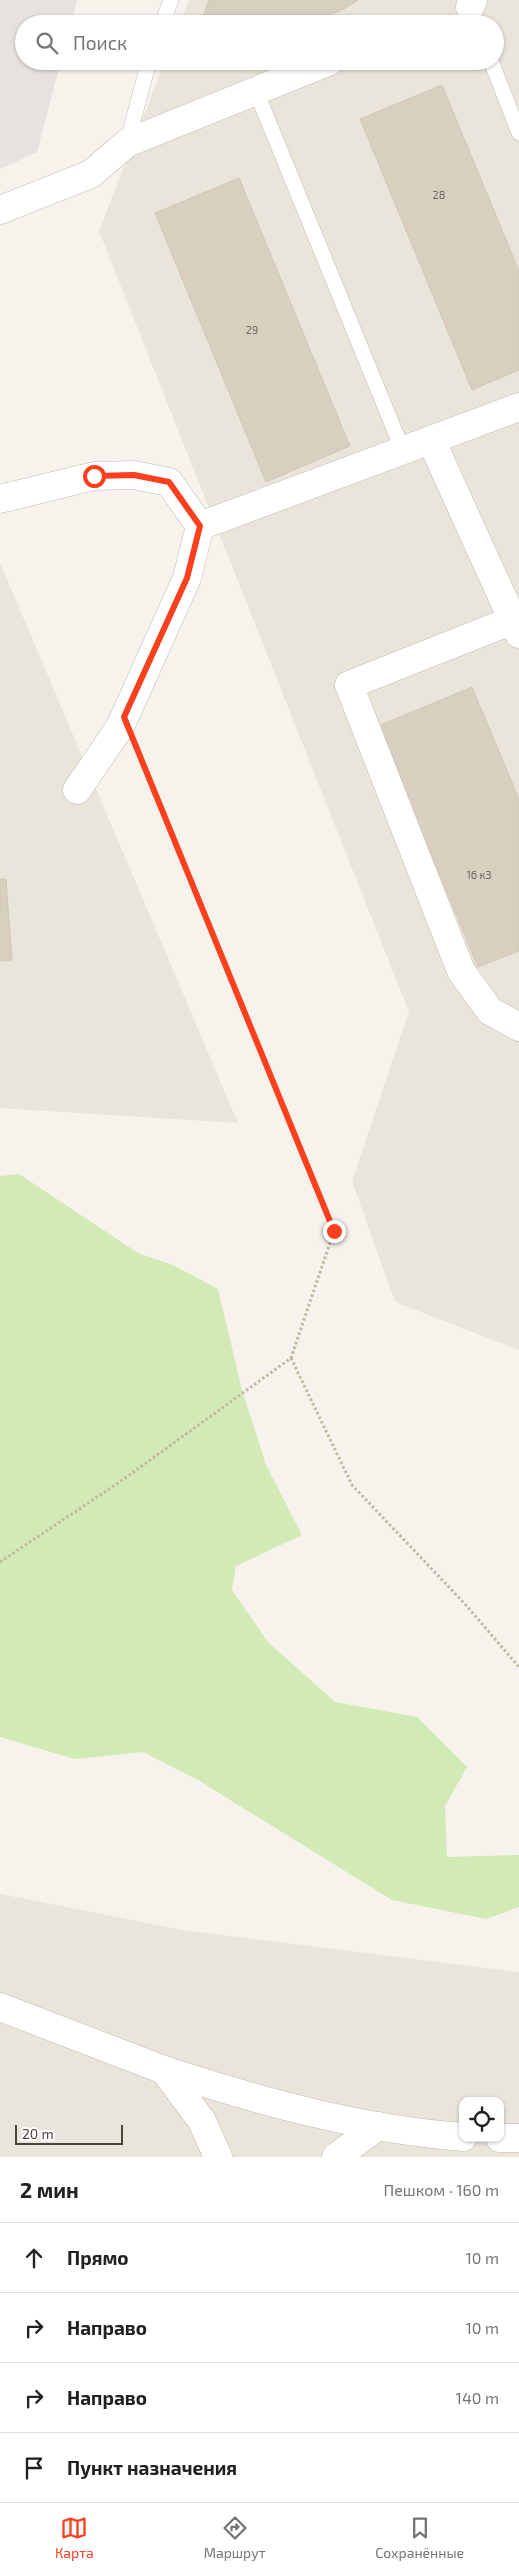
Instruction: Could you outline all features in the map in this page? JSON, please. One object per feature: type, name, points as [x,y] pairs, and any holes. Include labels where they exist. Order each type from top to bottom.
[{"type":"street","points":[[0,210],[91,174],[127,143],[308,70]]},
{"type":"street","points":[[200,526],[519,408]]},
{"type":"street","points":[[432,440],[516,627],[349,685],[461,971],[490,1011],[519,1027]]},
{"type":"street","points":[[0,499],[94,476],[134,475],[169,482],[200,526],[187,578],[124,717],[77,790]]},
{"type":"street","points":[[0,2007],[164,2070],[252,2098],[378,2126],[459,2136]]},
{"type":"street","points":[[164,2070],[202,2121],[218,2157]]},
{"type":"street","points":[[336,2157],[378,2126]]},
{"type":"street","points":[[504,2138],[519,2138]]},
{"type":"lane","points":[[165,15],[171,0]]},
{"type":"lane","points":[[127,143],[147,70]]},
{"type":"lane","points":[[494,70],[519,133]]},
{"type":"lane","points":[[256,91],[403,451]]},
{"type":"path","points":[[0,1562],[124,1478],[291,1358],[334,1231],[124,717]]},
{"type":"path","points":[[291,1358],[352,1485],[465,1604],[519,1667]]},
{"type":"shaded area","points":[[0,0],[77,0],[73,15],[15,15],[15,70],[59,70],[37,152],[0,169]]},
{"type":"shaded area","points":[[189,0],[519,0],[519,1350],[395,1302],[352,1181],[409,1012],[99,231],[162,70],[504,70],[504,15],[183,15]]},
{"type":"shaded area","points":[[0,563],[238,1123],[0,1108]]},
{"type":"shaded area","points":[[0,1894],[182,1930],[519,1972],[519,2157],[0,2157]]},
{"type":"green space","points":[[19,1174],[138,1253],[175,1266],[218,1289],[242,1390],[266,1465],[302,1535],[236,1566],[232,1590],[268,1642],[335,1702],[417,1717],[467,1767],[445,1806],[447,1857],[519,1855],[519,1907],[486,1919],[392,1900],[198,1780],[143,1752],[75,1759],[0,1737],[0,1176]]},
{"type":"building","points":[[209,0],[358,0],[346,8],[329,15],[203,15]]},
{"type":"building","points":[[442,85],[519,271],[519,370],[472,390],[360,119]]},
{"type":"building","points":[[239,178],[350,446],[266,482],[155,213]]},
{"type":"building","points":[[472,687],[519,799],[519,951],[478,967],[378,726]]},
{"type":"building","points":[[0,879],[6,879],[12,960],[0,961]]},
{"type":"route","points":[[94,476],[134,475],[169,482],[200,526],[187,578],[124,717],[334,1231]]}]
